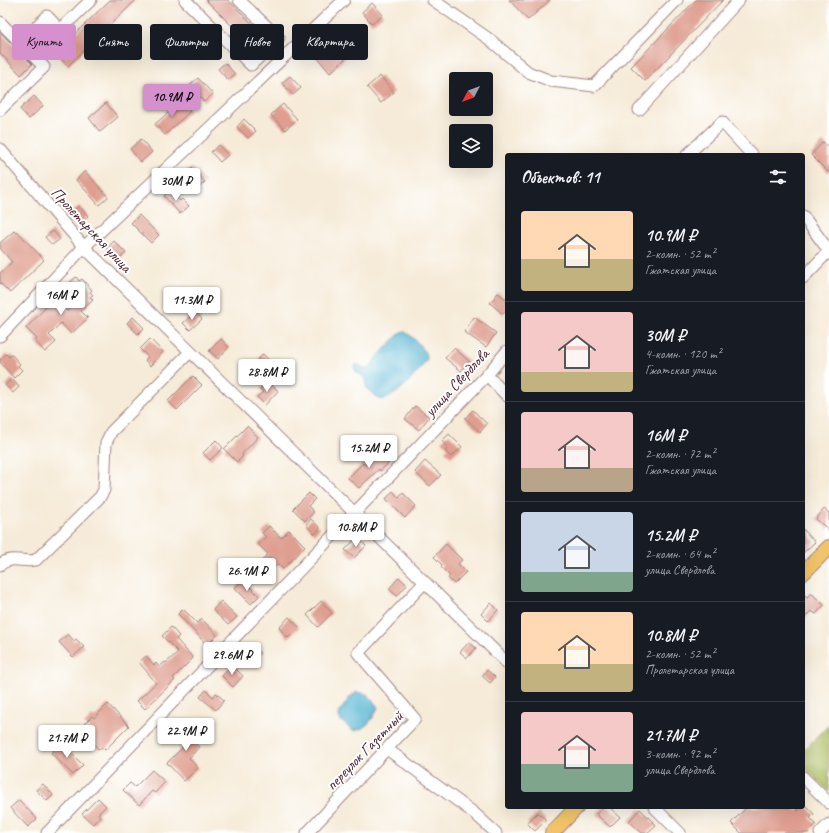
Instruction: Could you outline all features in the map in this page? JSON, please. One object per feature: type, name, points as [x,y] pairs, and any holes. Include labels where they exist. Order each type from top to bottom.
[{"type":"main road","points":[[805,571],[829,547]]},
{"type":"main road","points":[[552,833],[575,809]]},
{"type":"street","points":[[66,24],[91,0]]},
{"type":"street","points":[[185,0],[251,65],[279,38],[239,0]]},
{"type":"street","points":[[0,336],[84,247],[344,0]]},
{"type":"street","points":[[433,0],[489,39],[528,72],[551,81],[594,86],[677,0]]},
{"type":"street","points":[[639,110],[739,0]]},
{"type":"street","points":[[39,24],[47,16],[54,24]]},
{"type":"street","points":[[0,22],[12,35]]},
{"type":"street","points":[[0,110],[44,66],[38,60]]},
{"type":"street","points":[[689,153],[722,122],[750,153]]},
{"type":"street","name":"Пролетарская улица","points":[[0,149],[84,247],[505,661]]},
{"type":"street","points":[[805,219],[828,251],[805,276]]},
{"type":"street","points":[[0,565],[5,560],[15,559],[29,562],[36,560],[100,497],[104,490],[106,443],[112,432],[190,352]]},
{"type":"street","name":"улица Свердлова","points":[[46,833],[487,375],[505,353]]},
{"type":"street","points":[[487,375],[505,394]]},
{"type":"street","name":"переулок Газетный","points":[[307,833],[415,719],[358,653],[425,582]]},
{"type":"street","points":[[387,749],[474,813],[496,833]]},
{"type":"street","points":[[805,779],[829,803]]},
{"type":"street","points":[[656,809],[680,833]]},
{"type":"street","points":[[820,833],[829,824]]},
{"type":"green space","points":[[829,725],[829,792],[805,768],[805,749]]},
{"type":"water","points":[[402,331],[406,332],[418,342],[427,359],[419,371],[406,385],[391,396],[385,399],[379,399],[367,389],[364,377],[356,372],[354,367],[357,364],[367,369],[370,368],[376,358]]},
{"type":"water","points":[[357,692],[367,694],[378,707],[366,726],[353,731],[341,721],[338,714],[351,696]]},
{"type":"building","points":[[110,0],[136,0],[111,24],[85,24]]},
{"type":"building","points":[[206,0],[228,0],[253,24],[230,24]]},
{"type":"building","points":[[509,0],[550,0],[528,20]]},
{"type":"building","points":[[696,0],[723,0],[645,81],[631,67]]},
{"type":"building","points":[[372,3],[383,15],[372,24],[362,12]]},
{"type":"building","points":[[84,25],[84,50],[76,58],[76,33]]},
{"type":"building","points":[[0,32],[12,44],[12,60],[28,60],[32,64],[21,75],[0,53]]},
{"type":"building","points":[[62,60],[74,60],[68,66]]},
{"type":"building","points":[[319,60],[344,60],[330,73]]},
{"type":"building","points":[[225,63],[235,74],[228,80],[218,69]]},
{"type":"building","points":[[290,76],[301,88],[293,95],[282,83]]},
{"type":"building","points":[[380,76],[394,92],[381,103],[367,87]]},
{"type":"building","points":[[198,78],[213,94],[204,102],[190,85]]},
{"type":"building","points":[[34,96],[43,106],[29,119],[20,109]]},
{"type":"building","points":[[181,102],[190,111],[165,135],[155,124]]},
{"type":"building","points":[[106,103],[118,117],[100,132],[89,118]]},
{"type":"building","points":[[283,104],[297,119],[285,130],[271,115]]},
{"type":"building","points":[[244,119],[256,131],[248,138],[237,127]]},
{"type":"building","points":[[141,139],[152,152],[141,162],[130,149]]},
{"type":"building","points":[[823,142],[829,148],[829,173],[811,155]]},
{"type":"building","points":[[219,145],[228,155],[220,162],[211,152]]},
{"type":"building","points":[[192,167],[205,182],[197,189],[184,174]]},
{"type":"building","points":[[85,171],[108,197],[99,205],[76,180]]},
{"type":"building","points":[[170,190],[180,201],[182,199],[189,206],[180,214],[164,196]]},
{"type":"building","points":[[79,206],[88,216],[80,223],[71,213]]},
{"type":"building","points":[[139,215],[159,235],[151,243],[131,223]]},
{"type":"building","points":[[14,231],[16,233],[17,231],[44,260],[10,293],[0,283],[0,273],[12,262],[0,248],[0,243]]},
{"type":"building","points":[[53,231],[60,239],[52,245],[45,237]]},
{"type":"building","points":[[114,241],[126,253],[118,260],[107,248]]},
{"type":"building","points":[[76,277],[79,281],[82,279],[92,290],[90,292],[93,295],[90,297],[93,300],[81,311],[88,318],[71,334],[61,323],[49,335],[56,342],[45,352],[35,341],[37,339],[26,328],[55,298],[67,311],[80,299],[67,285]]},
{"type":"building","points":[[498,293],[505,298],[505,312],[503,314],[490,303]]},
{"type":"building","points":[[195,312],[202,319],[190,330],[183,323]]},
{"type":"building","points":[[133,317],[144,328],[138,334],[127,323]]},
{"type":"building","points":[[474,317],[496,333],[486,347],[464,332]]},
{"type":"building","points":[[150,339],[163,352],[150,366],[145,360],[148,357],[140,349]]},
{"type":"building","points":[[221,339],[229,347],[218,359],[209,351]]},
{"type":"building","points":[[454,348],[469,361],[461,371],[445,358]]},
{"type":"building","points":[[6,354],[9,357],[12,355],[20,364],[18,366],[22,370],[14,378],[0,362]]},
{"type":"building","points":[[263,354],[273,365],[259,379],[253,373],[256,370],[252,366]]},
{"type":"building","points":[[193,376],[202,385],[177,410],[168,401]]},
{"type":"building","points":[[12,379],[19,387],[13,393],[5,385]]},
{"type":"building","points":[[268,381],[278,391],[265,405],[257,397],[263,392],[260,389]]},
{"type":"building","points":[[415,406],[429,417],[419,430],[405,419]]},
{"type":"building","points":[[473,410],[487,424],[480,432],[465,418]]},
{"type":"building","points":[[247,426],[258,437],[242,454],[243,456],[237,462],[224,449]]},
{"type":"building","points":[[449,434],[462,447],[451,457],[445,451],[448,448],[442,441]]},
{"type":"building","points":[[216,440],[223,448],[210,460],[203,453]]},
{"type":"building","points":[[380,450],[391,461],[380,471],[379,469],[359,488],[348,478],[363,463],[364,465]]},
{"type":"building","points":[[425,461],[441,475],[430,486],[415,472]]},
{"type":"building","points":[[393,491],[399,498],[403,493],[416,506],[405,518],[386,499]]},
{"type":"building","points":[[309,493],[315,499],[308,506],[314,512],[305,521],[293,509]]},
{"type":"building","points":[[824,509],[829,513],[829,530],[816,519]]},
{"type":"building","points":[[311,519],[320,528],[315,534],[306,525]]},
{"type":"building","points":[[269,526],[281,538],[289,530],[305,546],[283,569],[278,564],[264,578],[254,569],[268,554],[258,544],[266,537],[262,533]]},
{"type":"building","points":[[805,531],[815,542],[805,551]]},
{"type":"building","points":[[357,537],[366,546],[354,558],[345,550]]},
{"type":"building","points":[[446,544],[462,560],[458,564],[466,572],[454,584],[448,578],[450,576],[441,567],[442,565],[434,557]]},
{"type":"building","points":[[399,577],[407,585],[397,596],[389,589]]},
{"type":"building","points":[[243,580],[259,596],[251,604],[235,588]]},
{"type":"building","points":[[811,593],[824,605],[816,614],[811,611],[805,618],[805,595],[807,597]]},
{"type":"building","points":[[221,601],[237,617],[228,625],[213,610]]},
{"type":"building","points":[[321,601],[332,613],[318,627],[307,615]]},
{"type":"building","points":[[491,603],[498,610],[488,621],[481,614]]},
{"type":"building","points":[[183,609],[197,623],[202,619],[217,635],[207,645],[178,614]]},
{"type":"building","points":[[289,617],[299,627],[288,638],[279,628]]},
{"type":"building","points":[[171,627],[179,636],[176,639],[193,658],[173,678],[175,680],[145,709],[137,701],[156,683],[139,662],[146,656],[154,665],[156,663],[159,667],[178,652],[162,636]]},
{"type":"building","points":[[68,634],[74,641],[76,639],[84,647],[73,657],[59,642]]},
{"type":"building","points":[[469,642],[476,648],[467,658],[460,652]]},
{"type":"building","points":[[251,645],[260,653],[254,661],[244,652]]},
{"type":"building","points":[[232,665],[243,676],[233,687],[222,676]]},
{"type":"building","points":[[487,670],[495,677],[490,683],[482,676]]},
{"type":"building","points":[[206,690],[213,697],[216,693],[224,700],[216,710],[200,697]]},
{"type":"building","points":[[108,704],[129,726],[105,750],[102,747],[99,750],[89,739],[91,736],[88,733],[91,730],[84,724],[92,716],[94,718]]},
{"type":"building","points":[[190,721],[201,731],[192,740],[199,747],[189,758],[198,768],[184,781],[167,763],[185,745],[175,736]]},
{"type":"building","points":[[61,743],[83,765],[73,775],[51,753]]},
{"type":"building","points":[[152,770],[165,782],[155,793],[152,791],[139,805],[123,790],[130,783],[135,787]]},
{"type":"building","points":[[43,784],[53,795],[47,801],[36,790]]},
{"type":"building","points":[[98,798],[106,806],[98,814],[100,816],[93,824],[82,814]]},
{"type":"building","points":[[19,800],[37,819],[28,827],[10,808]]},
{"type":"building","points":[[805,805],[814,814],[810,818],[816,824],[808,833],[741,833],[731,823],[745,809],[796,809],[798,811],[800,809],[805,809]]},
{"type":"building","points":[[601,809],[611,809],[620,817],[610,827],[596,814]]},
{"type":"building","points":[[640,809],[656,825],[647,833],[642,833],[629,821]]},
{"type":"building","points":[[538,812],[546,820],[535,831],[527,823]]}]
